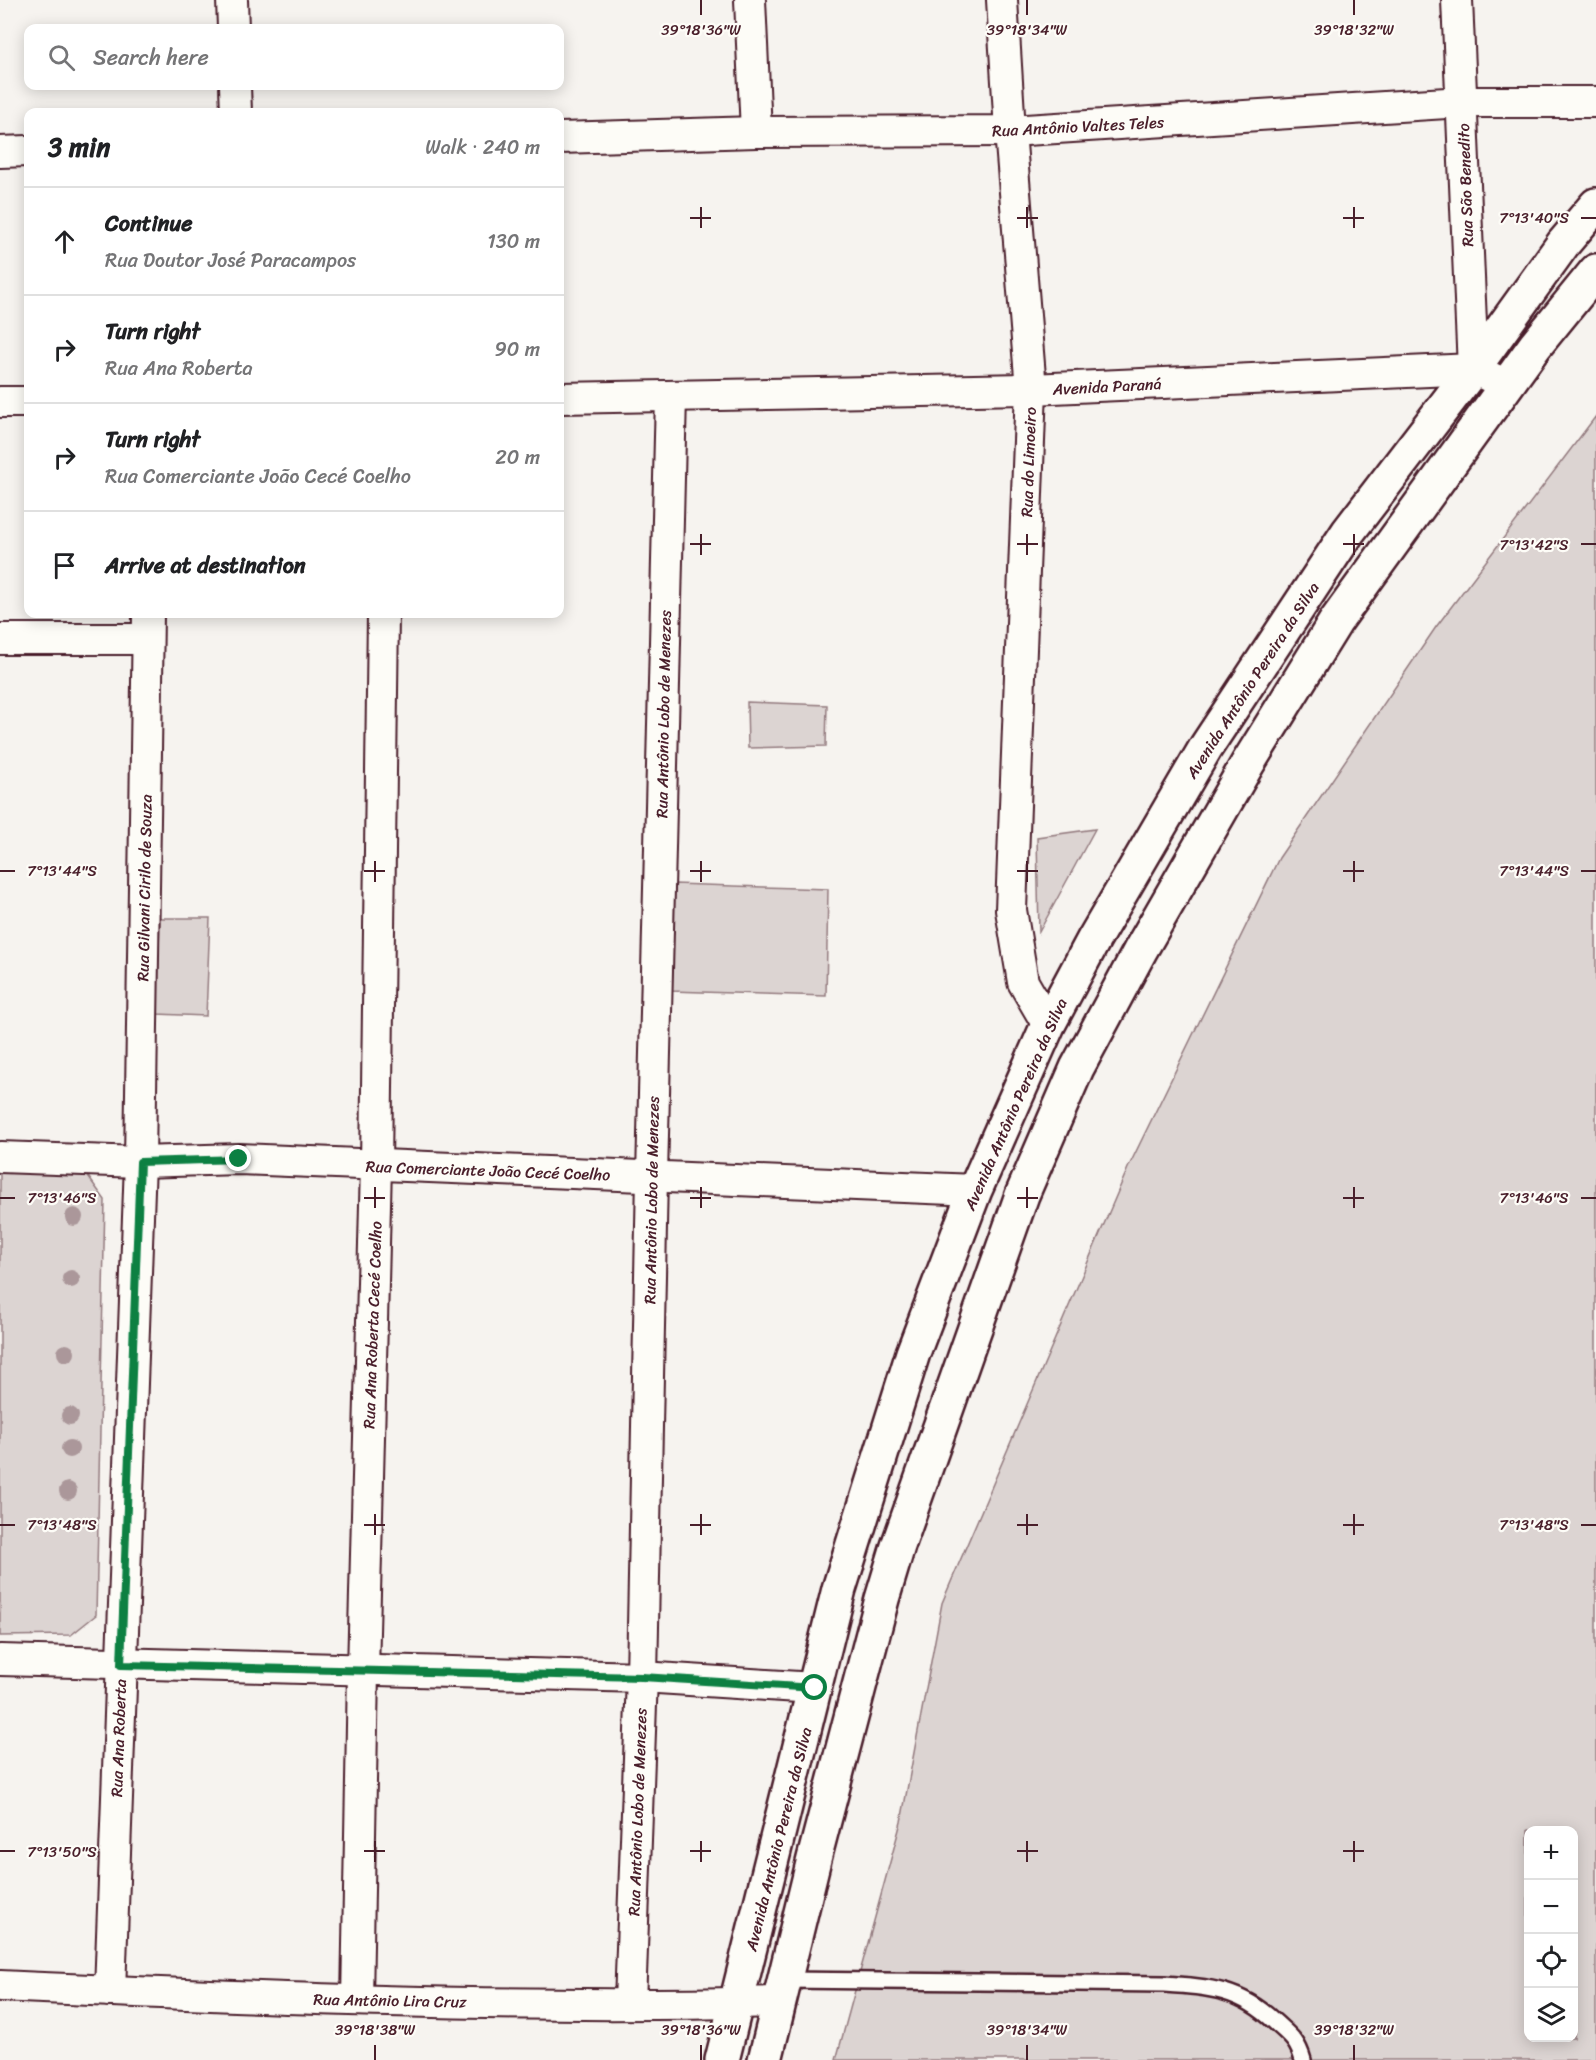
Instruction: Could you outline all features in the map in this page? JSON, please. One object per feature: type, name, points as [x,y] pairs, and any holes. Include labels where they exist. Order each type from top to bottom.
[{"type":"street","points":[[232,0],[233,24]]},
{"type":"street","points":[[750,0],[756,132]]},
{"type":"street","name":"Rua do Limoeiro","points":[[1002,0],[1031,389],[1011,910],[1023,982],[1048,1025]]},
{"type":"street","name":"Rua São Benedito","points":[[1456,0],[1473,369]]},
{"type":"street","points":[[235,90],[236,108]]},
{"type":"street","name":"Rua Antônio Valtes Teles","points":[[564,138],[756,132],[1010,131],[1461,102],[1596,102]]},
{"type":"street","points":[[0,152],[24,151]]},
{"type":"street","name":"Avenida Antônio Pereira da Silva","points":[[722,2060],[839,1589],[856,1533],[913,1353],[975,1190],[1048,1025],[1094,939],[1206,747],[1348,532],[1473,369],[1563,244],[1596,205]]},
{"type":"street","points":[[765,2060],[814,1859],[898,1546],[1022,1195],[1077,1068],[1141,949],[1248,763],[1336,621],[1535,346],[1596,271]]},
{"type":"street","name":"Avenida Paraná","points":[[564,398],[1031,389],[1473,369],[1507,385]]},
{"type":"street","name":"Rua Antônio Lobo de Menezes","points":[[630,2003],[642,1677],[671,396]]},
{"type":"street","points":[[0,402],[24,402]]},
{"type":"street","name":"Rua Ana Roberta Cecé Coelho","points":[[357,2000],[376,1166],[383,618]]},
{"type":"street","points":[[0,639],[147,626]]},
{"type":"street","name":"Rua Gilvani Cirilo de Souza","points":[[140,1162],[147,626]]},
{"type":"street","name":"Rua Comerciante João Cecé Coelho","points":[[0,1157],[140,1162],[239,1159],[975,1190]]},
{"type":"street","name":"Rua Ana Roberta","points":[[110,1991],[140,1162]]},
{"type":"street","points":[[856,1533],[898,1546]]},
{"type":"street","points":[[0,1660],[642,1677],[815,1688]]},
{"type":"street","points":[[776,1849],[814,1859]]},
{"type":"street","name":"Rua Antônio Lira Cruz","points":[[0,1986],[357,2000],[630,2003],[737,2003],[783,1991]]},
{"type":"lane","points":[[783,1991],[1164,1984],[1206,1987],[1236,1994],[1261,2008],[1298,2043],[1303,2060]]},
{"type":"shaded area","points":[[1596,416],[1596,2060],[836,2060],[901,1822],[942,1603],[1128,1168],[1279,858],[1436,627]]},
{"type":"shaded area","points":[[747,702],[827,705],[826,746],[748,748]]},
{"type":"shaded area","points":[[1095,829],[1039,932],[1037,837]]},
{"type":"shaded area","points":[[674,884],[828,889],[826,996],[671,991]]},
{"type":"shaded area","points":[[160,918],[210,918],[206,1016],[157,1014]]},
{"type":"shaded area","points":[[84,1171],[105,1200],[96,1615],[71,1635],[0,1636],[0,1172]]},
{"type":"route","points":[[239,1159],[140,1162],[121,1665],[642,1677],[815,1688]]}]
